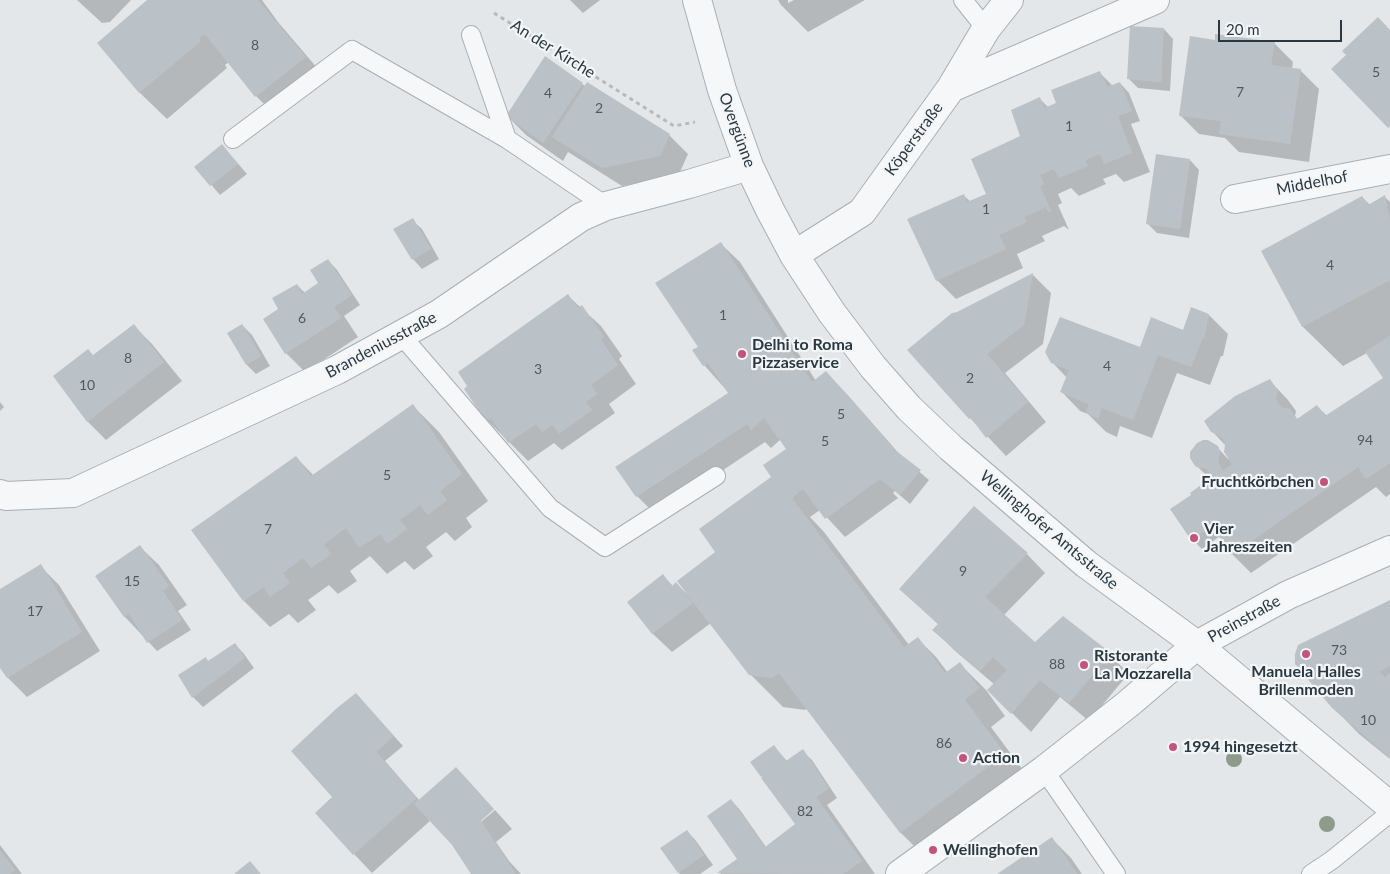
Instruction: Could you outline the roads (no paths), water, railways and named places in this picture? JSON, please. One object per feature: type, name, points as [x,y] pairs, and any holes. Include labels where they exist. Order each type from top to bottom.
[{"type":"street","name":"Overgünne","points":[[697,0],[722,90],[749,166],[794,255]]},
{"type":"street","name":"Köperstraße","points":[[794,255],[862,212],[951,88],[986,29],[1009,0]]},
{"type":"street","points":[[951,88],[1154,0]]},
{"type":"street","name":"Brandeniusstraße","points":[[0,494],[6,496],[73,492],[337,370],[439,314],[581,216],[606,206],[749,166]]},
{"type":"street","name":"Middelhof","points":[[1235,199],[1390,169]]},
{"type":"street","name":"Wellinghofer Amtsstraße","points":[[794,255],[832,313],[873,367],[909,408],[951,448],[1086,564],[1197,645],[1390,806]]},
{"type":"street","name":"Preinstraße","points":[[900,874],[1044,770],[1128,704],[1197,645],[1288,595],[1390,550]]},
{"type":"lane","points":[[962,0],[986,29]]},
{"type":"lane","points":[[471,36],[507,139]]},
{"type":"lane","points":[[233,138],[352,50],[507,139],[606,206]]},
{"type":"lane","points":[[401,335],[550,508],[605,548],[716,476]]},
{"type":"lane","points":[[1044,770],[1116,874]]},
{"type":"lane","points":[[1311,874],[1332,860],[1390,812]]},
{"type":"place","name":"Delhi to Roma Pizzaservice","points":[[742,354]]},
{"type":"place","name":"Fruchtkörbchen","points":[[1324,482]]},
{"type":"place","name":"Vier Jahreszeiten","points":[[1194,538]]},
{"type":"place","name":"Manuela Halles Brillenmoden","points":[[1306,654]]},
{"type":"place","name":"Ristorante La Mozzarella","points":[[1084,665]]},
{"type":"place","name":"1994 hingesetzt","points":[[1173,747]]},
{"type":"place","name":"Action","points":[[963,758]]},
{"type":"place","name":"Wellinghofen","points":[[933,850]]}]
